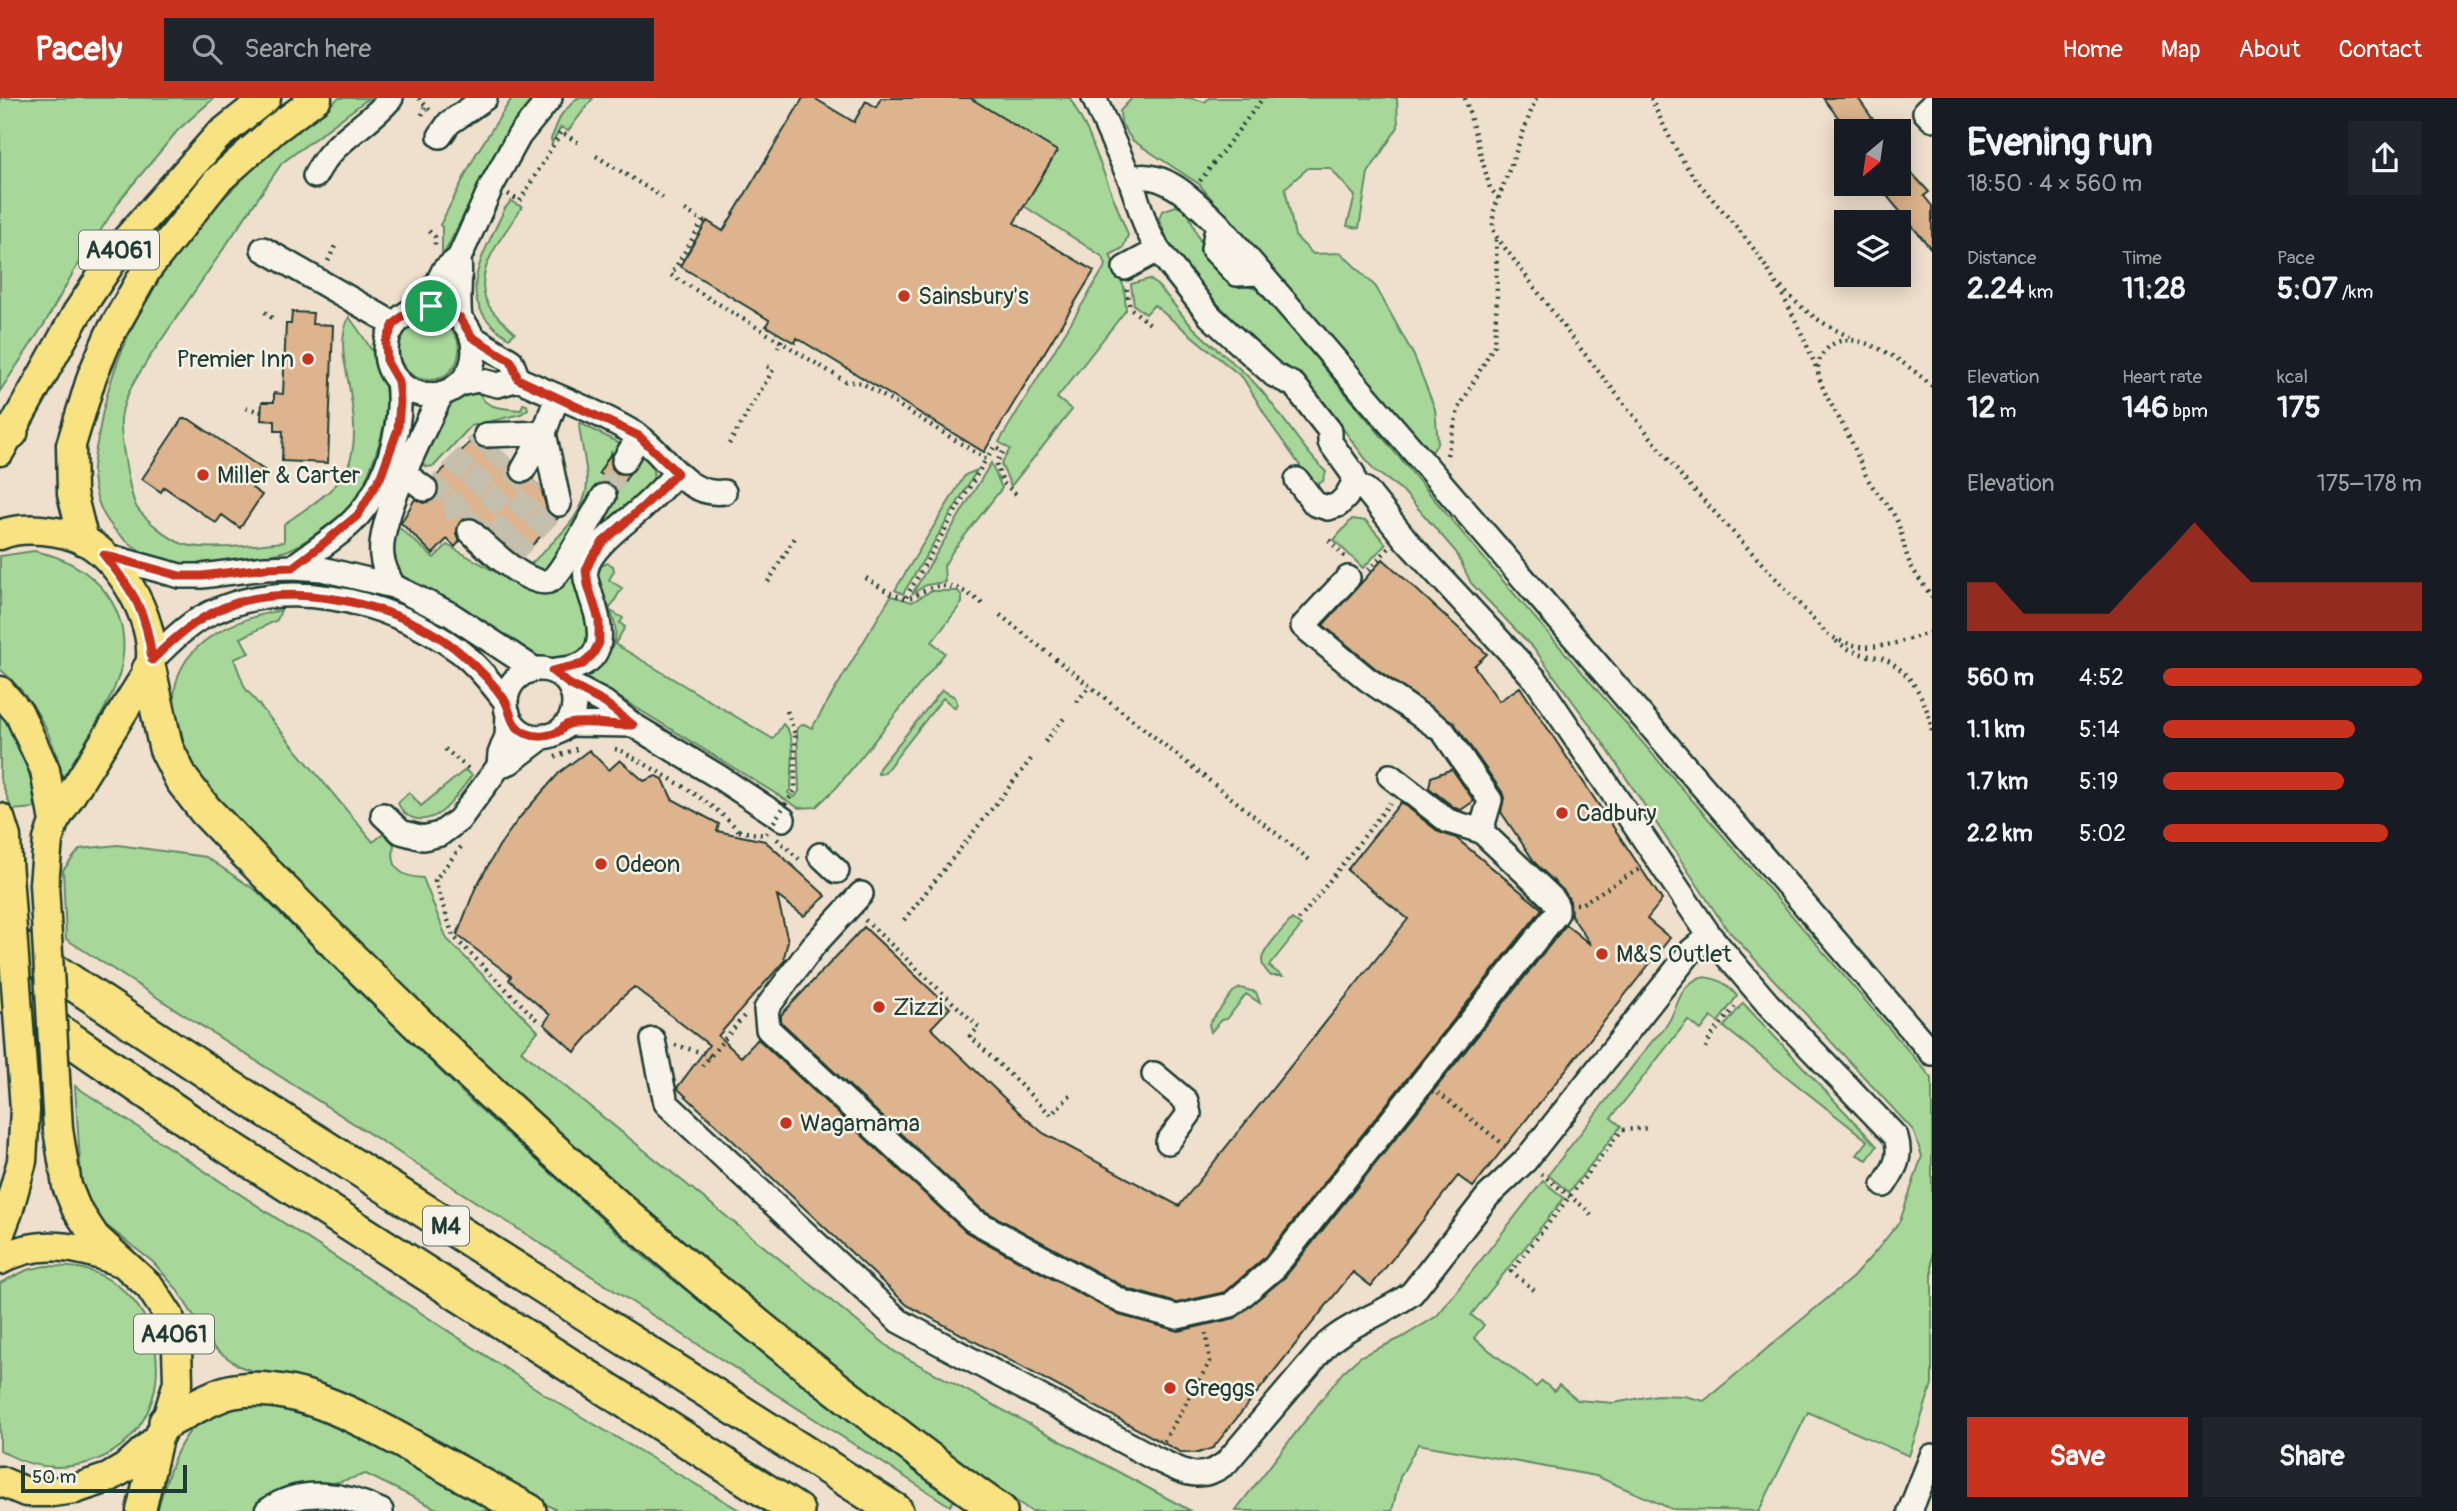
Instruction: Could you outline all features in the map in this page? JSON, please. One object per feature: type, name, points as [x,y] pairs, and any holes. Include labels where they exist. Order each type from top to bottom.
[{"type":"highway","points":[[150,665],[166,748],[182,780],[205,810],[384,993],[594,1189],[706,1285],[816,1373],[1000,1511]]},
{"type":"highway","name":"M4","points":[[0,935],[227,1085],[896,1511]]},
{"type":"highway","name":"M4","points":[[0,991],[213,1137],[797,1511]]},
{"type":"highway","points":[[162,1430],[233,1391],[263,1390],[298,1395],[367,1422],[529,1511]]},
{"type":"main road","name":"A4061","points":[[4,439],[77,313],[126,240],[217,137],[266,98]]},
{"type":"main road","name":"A4061","points":[[162,1430],[178,1382],[177,1350],[169,1316],[150,1287],[95,1237],[76,1208],[67,1186],[58,1129],[44,884],[48,840],[54,822],[150,665],[149,635],[135,596],[94,548],[72,494],[71,445],[92,376],[108,337],[147,269],[218,180],[275,129],[317,98]]},
{"type":"main road","points":[[0,535],[8,531],[40,530],[94,548]]},
{"type":"main road","points":[[0,691],[19,713],[46,770],[54,822]]},
{"type":"main road","points":[[0,818],[6,837],[25,1109],[22,1161],[0,1233]]},
{"type":"main road","name":"A4061","points":[[0,1260],[30,1248],[56,1245],[123,1263]]},
{"type":"main road","points":[[23,1494],[75,1489],[108,1478],[125,1468],[162,1430]]},
{"type":"main road","points":[[141,1511],[162,1430]]},
{"type":"street","points":[[440,136],[450,123],[485,98]]},
{"type":"street","points":[[550,98],[519,136],[492,185],[459,258],[444,270],[418,308],[394,324],[386,342],[386,355],[393,374],[410,390],[420,393],[478,380],[498,385],[518,379],[639,436],[692,487],[713,493],[724,492]]},
{"type":"street","points":[[1094,98],[1158,250],[1210,316],[1274,375],[1294,385],[1330,431],[1330,442],[1353,474],[1354,483],[1338,505],[1328,508],[1315,504],[1297,480]]},
{"type":"street","points":[[315,176],[343,138],[387,103]]},
{"type":"street","points":[[1130,179],[1151,175],[1190,197],[1218,224],[1932,1053]]},
{"type":"street","points":[[263,249],[394,324]]},
{"type":"street","points":[[1125,275],[1158,250]]},
{"type":"street","points":[[393,586],[385,571],[381,554],[382,539],[402,480],[450,388],[470,368],[473,359],[458,300],[461,276],[459,258]]},
{"type":"street","points":[[418,308],[441,308],[511,361],[518,379]]},
{"type":"street","points":[[293,567],[344,528],[365,506],[381,476],[398,429],[398,381]]},
{"type":"street","points":[[523,470],[544,433],[557,397]]},
{"type":"street","points":[[486,435],[544,433]]},
{"type":"street","points":[[504,452],[544,433]]},
{"type":"street","points":[[541,487],[544,433]]},
{"type":"street","points":[[544,433],[559,505]]},
{"type":"street","points":[[624,461],[639,436]]},
{"type":"street","points":[[383,815],[401,832],[423,838],[440,834],[459,820],[499,766],[500,754],[508,736],[507,707],[510,687],[520,675],[552,675],[583,664],[593,654],[599,643],[599,620],[586,570],[591,559],[603,542],[677,473]]},
{"type":"street","points":[[402,480],[413,480],[425,489]]},
{"type":"street","points":[[1354,483],[1366,490],[1406,540],[1536,680],[1710,936],[1754,987],[1895,1137],[1899,1157],[1884,1185]]},
{"type":"street","points":[[480,537],[533,580],[547,582],[552,579],[604,496]]},
{"type":"street","points":[[94,548],[180,576],[293,567],[322,569],[393,586],[450,614],[552,675],[605,703],[633,725],[783,819]]},
{"type":"street","points":[[1348,578],[1303,626],[1367,679],[1443,731],[1490,800],[1481,831]]},
{"type":"street","points":[[150,665],[176,636],[197,621],[237,602],[270,596],[307,595],[351,602],[390,614],[438,637],[482,672],[507,707],[518,728],[534,736],[552,734],[567,724],[574,709],[574,700],[552,675]]},
{"type":"street","points":[[567,724],[633,725]]},
{"type":"street","points":[[499,766],[510,762],[544,736]]},
{"type":"street","points":[[861,894],[813,946],[766,1009],[768,1029],[973,1220],[1123,1302],[1178,1317],[1231,1306],[1274,1268],[1557,913],[1553,899],[1481,831],[1448,821],[1399,782]]},
{"type":"street","points":[[653,1040],[666,1103],[899,1321],[1154,1458],[1203,1475],[1217,1470],[1235,1454],[1326,1344],[1412,1293],[1488,1196],[1525,1161],[1692,950],[1710,936]]},
{"type":"street","points":[[1154,1074],[1186,1101],[1189,1114],[1168,1142]]},
{"type":"street","points":[[1910,1511],[1932,1456]]},
{"type":"street","points":[[267,1511],[288,1499],[340,1495],[381,1511]]},
{"type":"path","points":[[1190,197],[1212,163],[1263,98]]},
{"type":"path","points":[[1465,98],[1490,188],[1499,200]]},
{"type":"path","points":[[1447,491],[1447,453],[1454,422],[1494,345],[1497,299],[1493,213],[1536,98]]},
{"type":"path","points":[[1651,98],[1667,134],[1696,180],[1751,245],[1779,285],[1805,312],[1829,327],[1883,351],[1932,386]]},
{"type":"path","points":[[422,115],[425,107]]},
{"type":"path","points":[[510,195],[520,201],[561,132],[579,144]]},
{"type":"path","points":[[596,156],[667,200]]},
{"type":"path","points":[[685,210],[703,221],[671,275],[845,381],[862,383],[986,459]]},
{"type":"path","points":[[1496,236],[1576,343],[1683,478],[1827,634],[1846,648],[1868,656],[1880,657],[1902,671],[1923,699],[1932,732]]},
{"type":"path","points":[[323,271],[336,244]]},
{"type":"path","points":[[1768,270],[1793,314],[1820,382],[1851,439],[1860,464],[1895,517],[1911,566],[1932,597]]},
{"type":"path","points":[[1125,275],[1130,308],[1150,324]]},
{"type":"path","points":[[265,312],[272,318]]},
{"type":"path","points":[[1818,372],[1819,363],[1829,346],[1842,339],[1856,339]]},
{"type":"path","points":[[729,444],[773,370],[766,366],[768,364]]},
{"type":"path","points":[[246,408],[262,412]]},
{"type":"path","points":[[906,597],[995,446],[1003,452],[996,463],[1003,483],[1017,495]]},
{"type":"path","points":[[768,582],[796,536]]},
{"type":"path","points":[[1348,578],[1366,571],[1392,545],[1406,540]]},
{"type":"path","points":[[866,578],[900,597],[944,585],[956,586],[983,604]]},
{"type":"path","points":[[1000,615],[1311,861]]},
{"type":"path","points":[[1827,634],[1847,644],[1871,648],[1932,632]]},
{"type":"path","points":[[1077,702],[1090,685]]},
{"type":"path","points":[[607,748],[620,750],[701,799],[727,818],[739,831],[765,835],[795,790],[794,734],[788,711]]},
{"type":"path","points":[[1045,742],[1065,717]]},
{"type":"path","points":[[445,748],[467,767]]},
{"type":"path","points":[[550,760],[574,749],[584,748]]},
{"type":"path","points":[[904,920],[1032,758]]},
{"type":"path","points":[[1299,920],[1392,800],[1399,782]]},
{"type":"path","points":[[470,837],[435,880],[453,936],[539,1023]]},
{"type":"path","points":[[1557,907],[1581,904],[1655,858]]},
{"type":"path","points":[[1326,873],[1332,877]]},
{"type":"path","points":[[887,941],[892,936]]},
{"type":"path","points":[[1706,1048],[1721,1024],[1754,987]]},
{"type":"path","points":[[702,1066],[746,1014],[766,1009]]},
{"type":"path","points":[[653,1040],[704,1052],[710,1057]]},
{"type":"path","points":[[1424,1081],[1509,1149]]},
{"type":"path","points":[[1066,1100],[1073,1092]]},
{"type":"path","points":[[1534,1290],[1511,1271],[1622,1130],[1649,1129]]},
{"type":"path","points":[[1542,1174],[1585,1208],[1593,1218]]},
{"type":"path","points":[[1154,1458],[1210,1362],[1204,1311]]},
{"type":"green space","points":[[0,98],[214,98],[178,130],[123,196],[0,391]]},
{"type":"green space","points":[[339,98],[369,98],[282,163],[147,361],[124,403],[121,427],[134,501],[141,513],[165,534],[183,544],[205,547],[284,542],[284,524],[332,489],[349,464],[354,424],[343,342],[349,317],[376,359],[383,377],[386,399],[382,434],[362,491],[335,520],[286,551],[198,564],[175,563],[152,556],[131,544],[114,528],[101,510],[94,487],[94,456],[110,385],[128,335],[153,288],[218,204],[256,166]]},
{"type":"green space","points":[[512,98],[533,98],[499,145],[442,258],[440,225],[476,154]]},
{"type":"green space","points":[[577,98],[593,98],[568,131],[561,127],[552,143],[551,139],[561,115]]},
{"type":"green space","points":[[970,98],[1070,98],[1087,130],[1128,235],[1123,248],[1110,255],[1124,287],[1126,310],[1057,398],[1072,410],[1011,486],[1001,464],[1010,449],[999,442],[1106,265],[1103,257],[1024,206],[1057,151]]},
{"type":"green space","points":[[1132,98],[1190,98],[1205,102],[1209,98],[1397,98],[1398,127],[1368,173],[1359,228],[1347,226],[1355,196],[1330,168],[1308,168],[1285,188],[1295,236],[1313,254],[1341,253],[1376,287],[1414,356],[1435,409],[1438,442],[1430,456],[1199,184],[1132,140],[1121,123],[1120,111]]},
{"type":"green space","points":[[511,201],[522,207],[493,251],[487,264],[483,288],[491,309],[515,333],[509,338],[491,324],[480,309],[476,278],[488,244]]},
{"type":"green space","points":[[1176,206],[1187,210],[1199,239],[1237,283],[1259,290],[1491,567],[1932,1078],[1932,1384],[1909,1456],[1808,1412],[1759,1511],[1672,1509],[1596,1476],[1418,1444],[1400,1477],[1392,1511],[1235,1511],[1343,1372],[1361,1356],[1401,1338],[1437,1316],[1543,1181],[1564,1198],[1471,1315],[1484,1325],[1474,1338],[1536,1387],[1542,1381],[1554,1391],[1559,1385],[1577,1400],[1614,1403],[1657,1395],[1684,1396],[1704,1401],[1853,1277],[1900,1221],[1922,1156],[1913,1130],[1726,928],[1599,737],[1535,650],[1471,583],[1456,552],[1403,491],[1374,470],[1328,409],[1323,411],[1201,287],[1169,243],[1159,219],[1162,211]]},
{"type":"green space","points":[[1149,279],[1197,331],[1259,388],[1326,472],[1323,481],[1313,484],[1272,426],[1243,378],[1154,305],[1146,314],[1134,305],[1131,284]]},
{"type":"green space","points":[[423,320],[435,320],[454,333],[459,350],[457,362],[446,375],[435,380],[423,380],[404,367],[399,356],[399,344],[412,325]]},
{"type":"green space","points":[[468,394],[480,394],[492,406],[521,410],[523,404],[527,405],[528,409],[521,414],[471,426],[434,466],[427,467],[420,463],[433,433],[450,405]]},
{"type":"green space","points":[[580,423],[621,444],[621,452],[617,457],[611,454],[606,477],[549,570],[539,574],[532,569],[532,563],[567,527],[585,494],[587,475]]},
{"type":"green space","points":[[640,453],[653,468],[653,482],[651,487],[596,537],[592,627],[585,649],[579,655],[554,659],[520,650],[449,600],[409,581],[396,565],[393,548],[395,524],[434,558],[447,545],[530,591],[541,592],[613,501]]},
{"type":"green space","points":[[991,463],[1002,488],[952,552],[944,566],[945,582],[926,585],[912,594]]},
{"type":"green space","points":[[977,470],[903,594],[895,590],[965,475]]},
{"type":"green space","points":[[1352,519],[1366,521],[1386,544],[1363,568],[1334,540]]},
{"type":"green space","points":[[34,551],[56,557],[92,578],[106,593],[122,630],[123,652],[119,675],[109,701],[63,778],[54,746],[40,718],[23,692],[0,669],[0,556]]},
{"type":"green space","points":[[608,563],[613,566],[614,571],[609,580],[622,588],[610,609],[596,575],[596,568]]},
{"type":"green space","points":[[931,591],[958,591],[962,596],[962,603],[932,642],[945,653],[837,787],[816,807],[799,808],[583,675],[597,666],[613,646],[615,630],[610,611],[623,618],[620,623],[625,627],[615,644],[773,739],[783,724],[791,737],[792,745],[791,788],[788,793],[795,797],[799,791],[797,728],[804,724],[812,728],[891,596],[912,602]]},
{"type":"green space","points":[[281,610],[277,620],[241,638],[249,653],[234,659],[245,688],[373,842],[385,833],[394,845],[394,860],[399,870],[409,876],[423,878],[447,939],[538,1031],[521,1051],[895,1352],[1191,1511],[1031,1511],[899,1420],[684,1249],[453,1044],[233,822],[203,782],[187,753],[175,709],[174,693],[180,671],[189,656],[215,634],[231,626]]},
{"type":"green space","points":[[942,690],[955,697],[955,708],[943,698],[884,773],[878,774],[879,768]]},
{"type":"green space","points":[[0,711],[24,757],[35,808],[12,810],[0,778]]},
{"type":"green space","points":[[465,770],[472,775],[440,813],[423,819],[413,818],[400,808],[398,803],[409,792],[421,806]]},
{"type":"green space","points":[[118,845],[206,857],[258,892],[470,1100],[642,1255],[853,1423],[955,1499],[950,1506],[66,939],[63,870],[80,849]]},
{"type":"green space","points":[[1292,919],[1301,926],[1269,966],[1282,976],[1271,976],[1262,961],[1265,951]]},
{"type":"green space","points":[[1701,977],[1722,982],[1737,996],[1718,1022],[1711,1017],[1701,1030],[1688,1020],[1611,1118],[1621,1126],[1569,1192],[1548,1175],[1654,1039],[1664,1030],[1687,986]]},
{"type":"green space","points":[[1240,988],[1256,992],[1260,1003],[1246,994],[1227,1019],[1221,1020],[1211,1032],[1209,1024],[1233,992]]},
{"type":"green space","points":[[1743,1003],[1877,1146],[1867,1160],[1857,1155],[1868,1141],[1724,1027]]},
{"type":"green space","points":[[75,1086],[555,1401],[741,1511],[558,1511],[403,1426],[239,1366],[214,1348],[176,1288],[153,1262],[102,1222],[89,1205],[82,1185]]},
{"type":"green space","points":[[45,1266],[83,1269],[115,1284],[138,1307],[152,1336],[157,1367],[152,1399],[139,1427],[115,1450],[72,1466],[40,1466],[0,1450],[0,1283],[27,1270]]},
{"type":"green space","points":[[248,1402],[304,1407],[504,1511],[441,1511],[366,1474],[279,1495],[255,1511],[157,1511],[174,1459],[188,1434],[207,1417]]},
{"type":"building","name":"Sainsbury's","points":[[803,98],[814,98],[854,122],[866,101],[876,107],[881,98],[970,98],[1057,151],[1014,223],[1094,271],[984,452],[797,338],[795,343],[766,326],[769,320],[680,266],[707,221],[723,231]]},
{"type":"building","points":[[1823,98],[1858,98],[1873,119],[1840,119]]},
{"type":"building","points":[[1911,172],[1929,192],[1924,196],[1932,206],[1932,250],[1911,225],[1911,210],[1899,210],[1887,196],[1911,196]]},
{"type":"building","name":"Premier Inn","points":[[292,312],[313,313],[312,324],[333,325],[328,463],[282,461],[283,431],[275,431],[275,421],[261,420],[262,402],[274,402],[274,393],[283,394],[286,324],[291,324]]},
{"type":"building","name":"Miller & Carter","points":[[182,419],[189,419],[264,470],[252,488],[262,495],[240,528],[222,515],[216,523],[164,487],[161,492],[142,479]]},
{"type":"building","points":[[473,439],[479,447],[497,449],[512,462],[509,471],[516,482],[524,484],[532,480],[541,488],[548,513],[558,518],[521,557],[474,518],[467,517],[460,522],[456,534],[460,541],[455,547],[447,539],[433,554],[401,523],[415,499],[424,503],[436,498],[439,490],[434,479]]},
{"type":"building","points":[[611,453],[612,468],[617,473],[629,474],[617,493],[612,484],[603,482],[606,477],[599,473]]},
{"type":"building","points":[[1383,559],[1487,654],[1474,666],[1499,701],[1520,687],[1662,900],[1647,919],[1670,938],[1473,1187],[1458,1176],[1371,1286],[1353,1272],[1213,1448],[1198,1453],[1180,1452],[907,1305],[677,1088],[709,1045],[634,987],[619,1000],[575,1052],[544,1024],[550,1015],[509,980],[511,976],[457,935],[475,889],[499,846],[520,817],[560,772],[589,750],[609,770],[620,760],[644,781],[656,776],[663,779],[672,799],[719,824],[717,831],[765,841],[826,896],[804,916],[777,896],[788,941],[784,957],[786,959],[718,1036],[741,1057],[758,1039],[966,1232],[1119,1315],[1179,1331],[1235,1318],[1285,1277],[1566,925],[1591,945],[1571,915],[1570,901],[1565,892],[1536,864],[1501,812],[1504,798],[1502,792],[1454,723],[1375,668],[1323,625]]},
{"type":"building","points":[[1452,769],[1474,801],[1461,810],[1429,788],[1431,777]]},
{"type":"building","points":[[1401,802],[1439,832],[1456,838],[1542,909],[1264,1258],[1225,1292],[1177,1303],[1128,1289],[981,1209],[781,1022],[781,1015],[864,927],[950,1008],[931,1028],[1022,1115],[1043,1133],[1179,1206],[1408,919],[1347,870]]},
{"type":"tunnel","points":[[425,489],[435,490],[486,435]]},
{"type":"tunnel","points":[[444,508],[452,508],[458,504],[504,452]]},
{"type":"tunnel","points":[[604,496],[624,461]]},
{"type":"tunnel","points":[[460,522],[467,524],[475,521],[523,470]]},
{"type":"tunnel","points":[[493,539],[541,487]]},
{"type":"tunnel","points":[[510,555],[559,504]]},
{"type":"place","name":"Sainsbury's","points":[[904,296]]},
{"type":"place","name":"Premier Inn","points":[[308,359]]},
{"type":"place","name":"Miller & Carter","points":[[203,475]]},
{"type":"place","name":"Cadbury","points":[[1562,813]]},
{"type":"place","name":"Odeon","points":[[601,864]]},
{"type":"place","name":"M&S Outlet","points":[[1602,954]]},
{"type":"place","name":"Zizzi","points":[[879,1007]]},
{"type":"place","name":"Wagamama","points":[[786,1123]]},
{"type":"place","name":"Greggs","points":[[1170,1388]]},
{"type":"route","points":[[431,306],[449,311],[460,318],[472,337],[511,361],[518,379],[639,436],[677,473],[603,542],[591,559],[586,570],[599,620],[599,643],[593,654],[578,667],[552,671],[569,684],[605,703],[633,725],[567,724],[544,736],[526,733],[512,721],[506,702],[482,672],[438,637],[390,614],[351,602],[307,595],[270,596],[237,602],[197,621],[176,636],[152,660],[149,635],[135,596],[104,555],[180,576],[202,576],[293,567],[318,548],[352,522],[365,506],[381,476],[398,429],[400,401],[398,381],[387,362],[386,342],[394,324],[404,315],[418,308],[431,306]]}]
